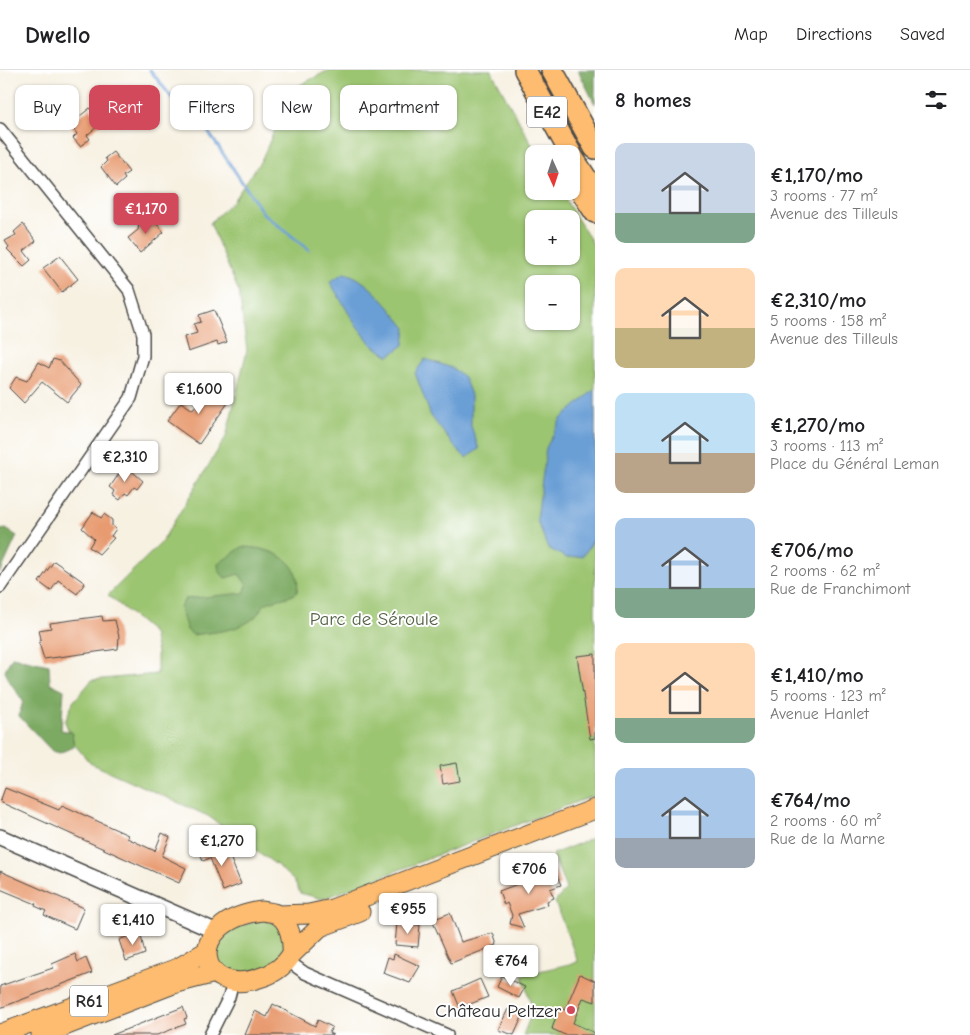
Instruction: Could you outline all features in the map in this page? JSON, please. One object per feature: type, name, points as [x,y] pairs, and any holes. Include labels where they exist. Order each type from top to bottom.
[{"type":"highway","points":[[514,70],[554,145]]},
{"type":"highway","name":"E42","points":[[525,70],[566,145]]},
{"type":"highway","name":"E42","points":[[552,70],[595,148]]},
{"type":"highway","points":[[566,70],[595,122]]},
{"type":"highway","name":"E42","points":[[580,168],[595,192]]},
{"type":"highway","points":[[580,189],[595,212]]},
{"type":"main road","points":[[595,809],[332,909],[309,914],[278,915],[262,911],[248,913],[224,923],[215,931],[208,940],[209,963],[215,973],[222,979],[233,982],[245,982],[266,976],[276,972],[320,927],[595,822]]},
{"type":"main road","points":[[278,915],[290,932],[290,957]]},
{"type":"main road","name":"R61","points":[[0,1034],[178,968],[207,951]]},
{"type":"main road","name":"R61","points":[[41,1035],[176,983],[215,973]]},
{"type":"street","points":[[0,129],[128,290],[143,334],[143,356],[131,398],[121,415],[0,587]]},
{"type":"street","points":[[0,837],[215,931]]},
{"type":"street","points":[[290,957],[305,973],[447,1035]]},
{"type":"street","points":[[210,1035],[229,997],[233,982]]},
{"type":"green space","name":"Parc de Séroule","points":[[329,70],[491,70],[532,145],[525,145],[525,200],[566,200],[572,210],[525,210],[525,265],[580,265],[580,223],[595,247],[595,795],[323,899],[300,893],[294,881],[278,866],[208,816],[90,763],[75,745],[65,722],[73,702],[92,680],[157,674],[157,653],[153,633],[108,595],[161,543],[226,437],[247,350],[239,292],[210,223],[233,201],[262,159],[274,130],[330,130],[330,85],[300,85]]},
{"type":"green space","points":[[578,70],[595,70],[595,104]]},
{"type":"green space","points":[[6,529],[17,536],[0,573],[0,530]]},
{"type":"green space","points":[[242,547],[263,549],[282,557],[295,571],[297,592],[265,604],[255,617],[242,625],[226,630],[193,635],[187,630],[180,608],[185,599],[244,593],[247,585],[239,574],[225,578],[219,571],[218,564]]},
{"type":"green space","points":[[12,657],[49,665],[50,683],[64,690],[61,730],[72,732],[74,747],[60,753],[52,751],[19,716],[23,701],[8,679],[5,670]]},
{"type":"green space","points":[[595,837],[595,1035],[523,1035],[533,1010],[522,975],[578,962],[555,902],[566,889],[553,854]]},
{"type":"green space","points":[[263,919],[274,923],[282,932],[284,943],[281,955],[270,966],[233,976],[216,961],[218,939],[225,931]]},
{"type":"water","points":[[344,273],[353,276],[370,288],[406,328],[404,345],[389,356],[372,345],[354,322],[330,282]]},
{"type":"water","points":[[425,359],[452,368],[464,377],[471,395],[471,426],[479,449],[466,458],[453,445],[431,416],[415,373]]},
{"type":"water","points":[[595,389],[595,538],[583,556],[567,558],[548,548],[537,520],[546,448],[561,419]]},
{"type":"building","points":[[89,109],[89,130],[93,130],[87,135],[90,139],[80,146],[73,138],[77,134],[74,130],[79,130],[79,117]]},
{"type":"building","points":[[113,152],[129,172],[123,176],[125,179],[116,187],[101,167],[107,161],[105,158]]},
{"type":"building","points":[[153,220],[164,232],[140,253],[128,238],[138,230],[139,223]]},
{"type":"building","points":[[23,224],[36,241],[24,251],[31,260],[24,266],[7,249],[9,247],[5,241],[16,235],[14,232]]},
{"type":"building","points":[[60,256],[78,279],[62,292],[43,268]]},
{"type":"building","points":[[214,310],[227,342],[218,345],[217,342],[188,352],[184,337],[197,333],[194,324],[201,322],[199,315]]},
{"type":"building","points":[[53,359],[60,361],[81,385],[67,402],[42,382],[24,403],[9,388],[16,377],[27,381],[39,362],[49,368]]},
{"type":"building","points":[[210,386],[230,400],[199,444],[167,421],[181,402],[193,410]]},
{"type":"building","points":[[125,465],[143,481],[137,489],[134,487],[128,495],[125,493],[120,500],[113,495],[115,491],[110,487]]},
{"type":"building","points":[[93,512],[101,518],[104,514],[112,520],[112,526],[116,529],[111,536],[114,538],[99,554],[89,547],[94,539],[82,528]]},
{"type":"building","points":[[54,561],[85,583],[77,594],[58,580],[51,591],[39,582]]},
{"type":"building","points":[[102,616],[103,621],[115,620],[119,637],[118,649],[44,659],[39,643],[41,639],[39,630],[51,628],[50,623]]},
{"type":"building","points":[[595,654],[595,738],[590,739],[577,656]]},
{"type":"building","points":[[457,763],[460,781],[443,784],[440,766]]},
{"type":"building","points":[[5,788],[59,810],[62,805],[128,835],[127,838],[155,851],[162,833],[170,837],[162,856],[186,868],[179,883],[0,802]]},
{"type":"building","points":[[208,846],[211,854],[221,846],[230,857],[241,884],[223,891],[210,858],[203,861],[199,850]]},
{"type":"building","points":[[555,870],[561,885],[550,889],[554,898],[547,901],[548,905],[518,914],[524,928],[510,924],[512,915],[507,903],[504,905],[499,891]]},
{"type":"building","points":[[0,871],[84,908],[75,929],[44,915],[46,911],[35,906],[36,904],[0,889]]},
{"type":"building","points":[[450,913],[461,942],[493,933],[497,945],[451,963],[432,920]]},
{"type":"building","points":[[397,923],[420,925],[418,947],[395,945]]},
{"type":"building","points":[[140,931],[145,954],[126,961],[119,940]]},
{"type":"building","points":[[75,954],[78,962],[86,958],[92,973],[0,1008],[0,986],[53,968],[52,964]]},
{"type":"building","points":[[394,954],[420,966],[410,983],[383,973],[388,957],[393,959]]},
{"type":"building","name":"Château Peltzer","points":[[580,974],[595,981],[595,1002],[583,998],[573,1023],[595,1033],[595,1035],[565,1035],[552,1029],[559,1007],[565,1010]]},
{"type":"building","points":[[502,976],[525,987],[519,998],[497,987]]},
{"type":"building","points":[[480,979],[488,997],[460,1008],[453,991]]},
{"type":"building","points":[[273,1004],[315,1026],[318,1020],[332,1027],[329,1033],[333,1035],[245,1035],[255,1011],[267,1017]]},
{"type":"building","points":[[183,1007],[187,1018],[184,1019],[186,1024],[157,1035],[112,1035]]},
{"type":"building","points":[[508,1009],[523,1015],[514,1035],[498,1030]]},
{"type":"waterway","points":[[150,70],[172,98],[184,96],[263,213],[309,250]]},
{"type":"place","name":"Château Peltzer","points":[[571,1010]]}]
